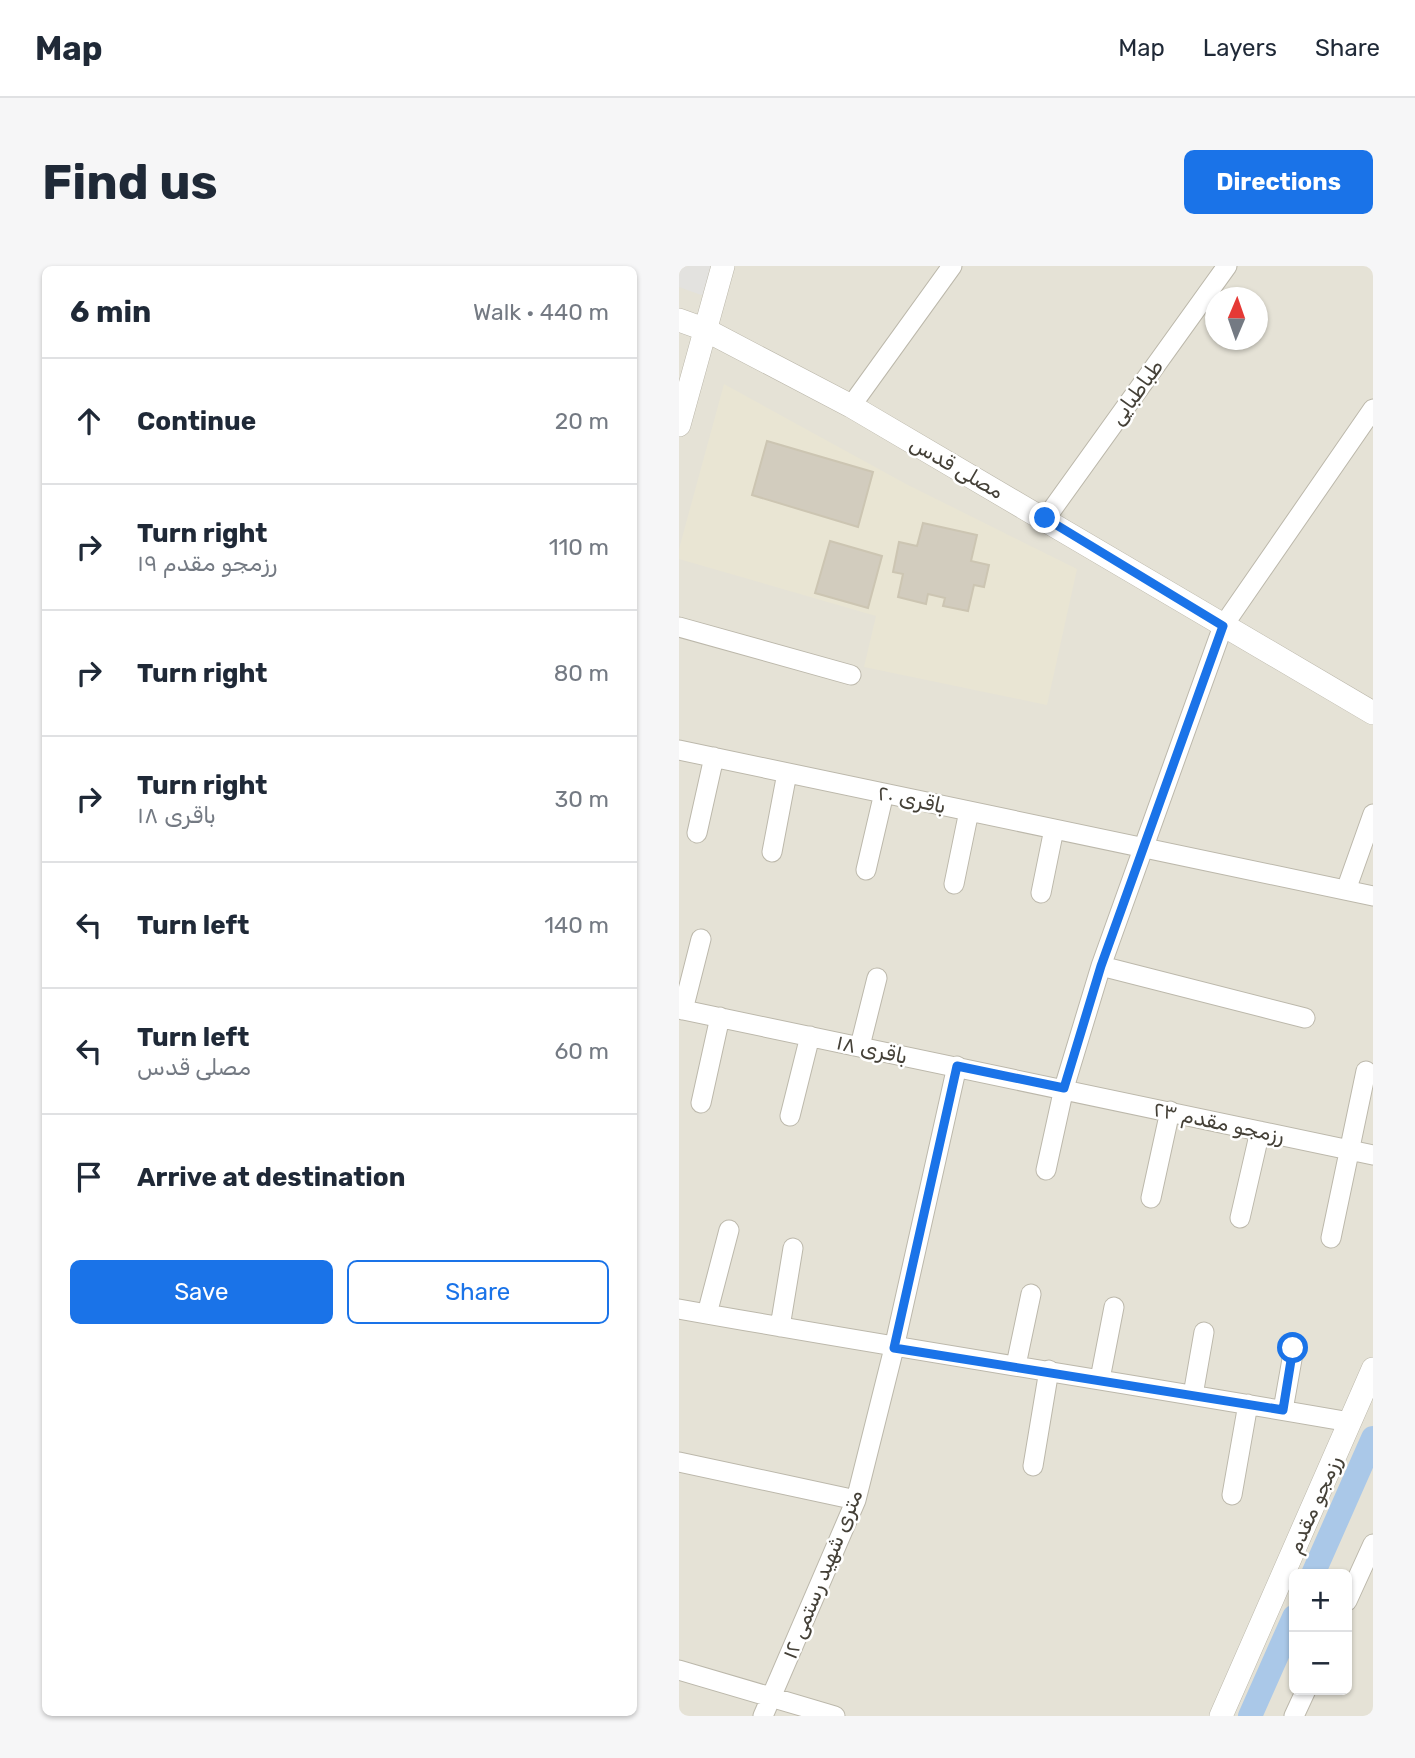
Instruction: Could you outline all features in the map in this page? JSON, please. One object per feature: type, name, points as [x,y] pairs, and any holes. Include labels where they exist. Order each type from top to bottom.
[{"type":"street","points":[[679,425],[723,266]]},
{"type":"street","points":[[851,406],[952,266]]},
{"type":"street","name":"طباطبایی","points":[[1045,518],[1227,266]]},
{"type":"street","name":"مصلی قدس","points":[[679,320],[704,329],[851,406],[1373,713]]},
{"type":"street","points":[[1046,1171],[1064,1088],[1101,966],[1146,848],[1223,626],[1373,409]]},
{"type":"street","points":[[679,627],[851,675]]},
{"type":"street","name":"باقری ۲۰","points":[[679,750],[1373,896]]},
{"type":"street","points":[[698,834],[715,757]]},
{"type":"street","points":[[772,852],[787,773]]},
{"type":"street","points":[[866,870],[884,793]]},
{"type":"street","points":[[954,884],[969,811]]},
{"type":"street","points":[[1346,890],[1373,814]]},
{"type":"street","points":[[1041,893],[1054,829]]},
{"type":"street","points":[[681,1009],[701,939]]},
{"type":"street","points":[[1101,966],[1305,1018]]},
{"type":"street","points":[[860,1046],[877,978]]},
{"type":"street","name":"باقری ۱۸","points":[[681,1009],[1064,1088]]},
{"type":"street","points":[[701,1103],[720,1017]]},
{"type":"street","points":[[790,1115],[810,1036]]},
{"type":"street","name":"۱۲ متری شهید رستمی","points":[[767,1707],[856,1500],[894,1348],[957,1066]]},
{"type":"street","points":[[1331,1238],[1366,1071]]},
{"type":"street","name":"رزمجو مقدم ۲۳","points":[[1064,1088],[1373,1155]]},
{"type":"street","points":[[1151,1198],[1170,1111]]},
{"type":"street","points":[[1240,1218],[1260,1131]]},
{"type":"street","points":[[707,1314],[729,1230]]},
{"type":"street","points":[[780,1327],[793,1248]]},
{"type":"street","points":[[1016,1365],[1031,1294]]},
{"type":"street","points":[[1100,1379],[1114,1307]]},
{"type":"street","points":[[679,1309],[894,1348],[1048,1370],[1350,1422]]},
{"type":"street","points":[[1193,1395],[1204,1332]]},
{"type":"street","points":[[1283,1410],[1293,1348]]},
{"type":"street","name":"رزمجو مقدم","points":[[1221,1716],[1373,1369]]},
{"type":"street","points":[[1033,1466],[1048,1370]]},
{"type":"street","points":[[1232,1495],[1248,1405]]},
{"type":"street","points":[[679,1462],[856,1500]]},
{"type":"street","points":[[1352,1590],[1373,1544]]},
{"type":"street","points":[[679,1670],[767,1707],[835,1716]]},
{"type":"street","points":[[1294,1716],[1304,1695]]},
{"type":"shaded area","points":[[679,266],[1373,266],[1373,1716],[679,1716]]},
{"type":"shaded area","points":[[679,266],[712,266],[704,296],[679,287]]},
{"type":"shaded area","points":[[724,384],[906,484],[1077,569],[1047,705],[864,667],[876,616],[679,559],[679,549]]},
{"type":"building","points":[[767,441],[873,472],[858,527],[752,495]]},
{"type":"building","points":[[923,523],[977,535],[971,561],[989,565],[984,587],[974,585],[968,611],[943,606],[945,598],[928,594],[926,604],[898,597],[903,574],[893,572],[899,542],[917,546]]},
{"type":"building","points":[[830,541],[882,556],[868,608],[815,593]]},
{"type":"waterway","points":[[1315,1569],[1373,1438]]},
{"type":"waterway","points":[[1250,1716],[1289,1628]]},
{"type":"route","points":[[1045,518],[1223,626],[1146,848],[1101,966],[1064,1088],[957,1066],[894,1348],[1016,1365],[1283,1410],[1293,1348]]}]
